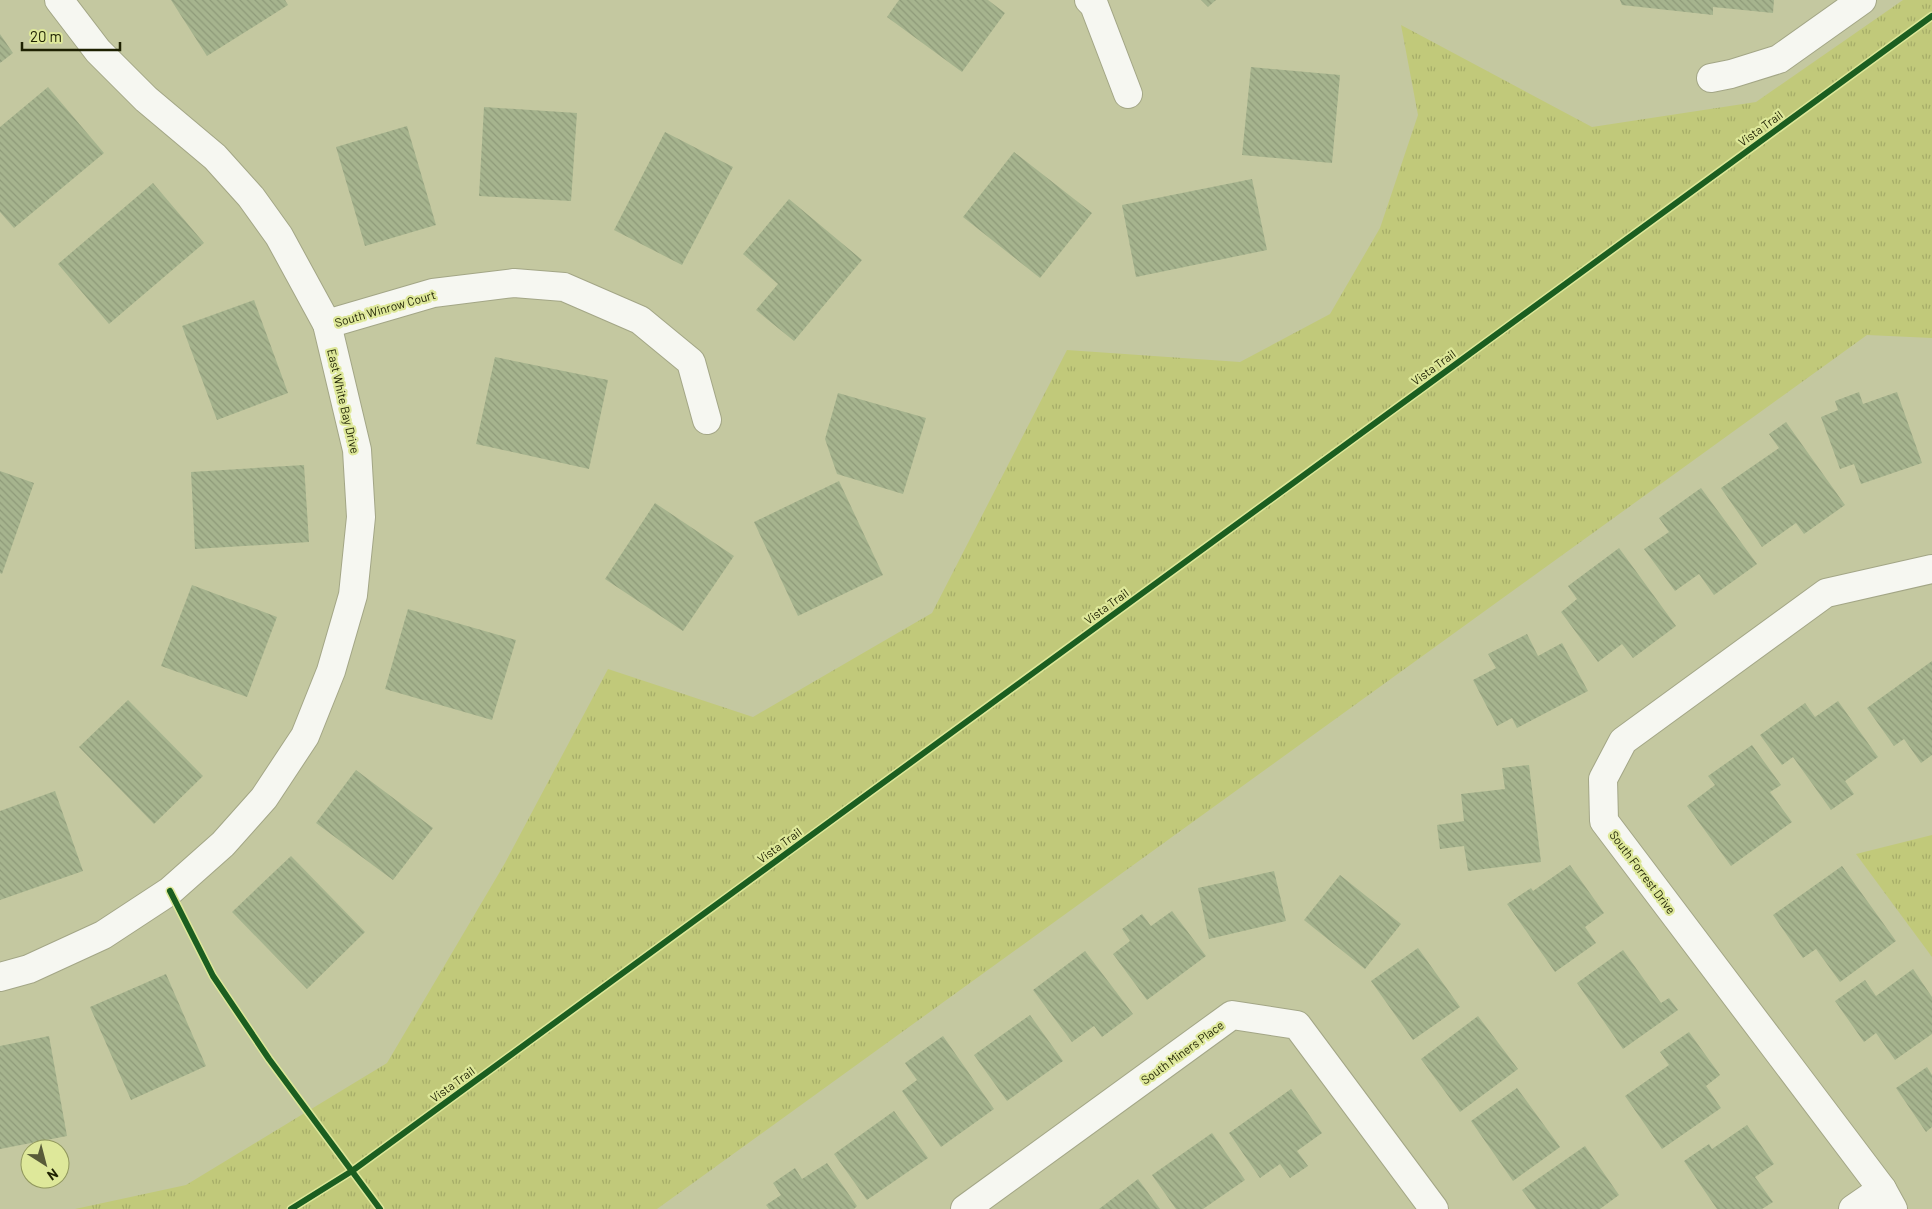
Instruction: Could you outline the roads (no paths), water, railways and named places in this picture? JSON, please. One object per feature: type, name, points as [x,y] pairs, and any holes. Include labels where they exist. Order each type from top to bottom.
[{"type":"street","name":"East White Bay Drive","points":[[0,977],[29,969],[103,935],[170,890],[223,844],[258,804],[305,736],[331,671],[353,595],[361,517],[357,450],[327,324],[278,236],[250,197],[215,157],[146,99],[98,51],[60,0]]},
{"type":"street","points":[[1089,0],[1094,5],[1128,94]]},
{"type":"street","points":[[1711,78],[1732,74],[1779,59],[1862,0]]},
{"type":"street","name":"South Winrow Court","points":[[327,324],[433,293],[514,283],[564,287],[640,320],[691,362],[708,420]]},
{"type":"street","name":"South Forrest Drive","points":[[1887,1199],[1604,821],[1603,779],[1623,741],[1826,592],[1932,569]]},
{"type":"street","name":"South Miners Place","points":[[965,1209],[1232,1015],[1297,1025],[1434,1209]]},
{"type":"street","points":[[1853,1209],[1887,1199]]}]
